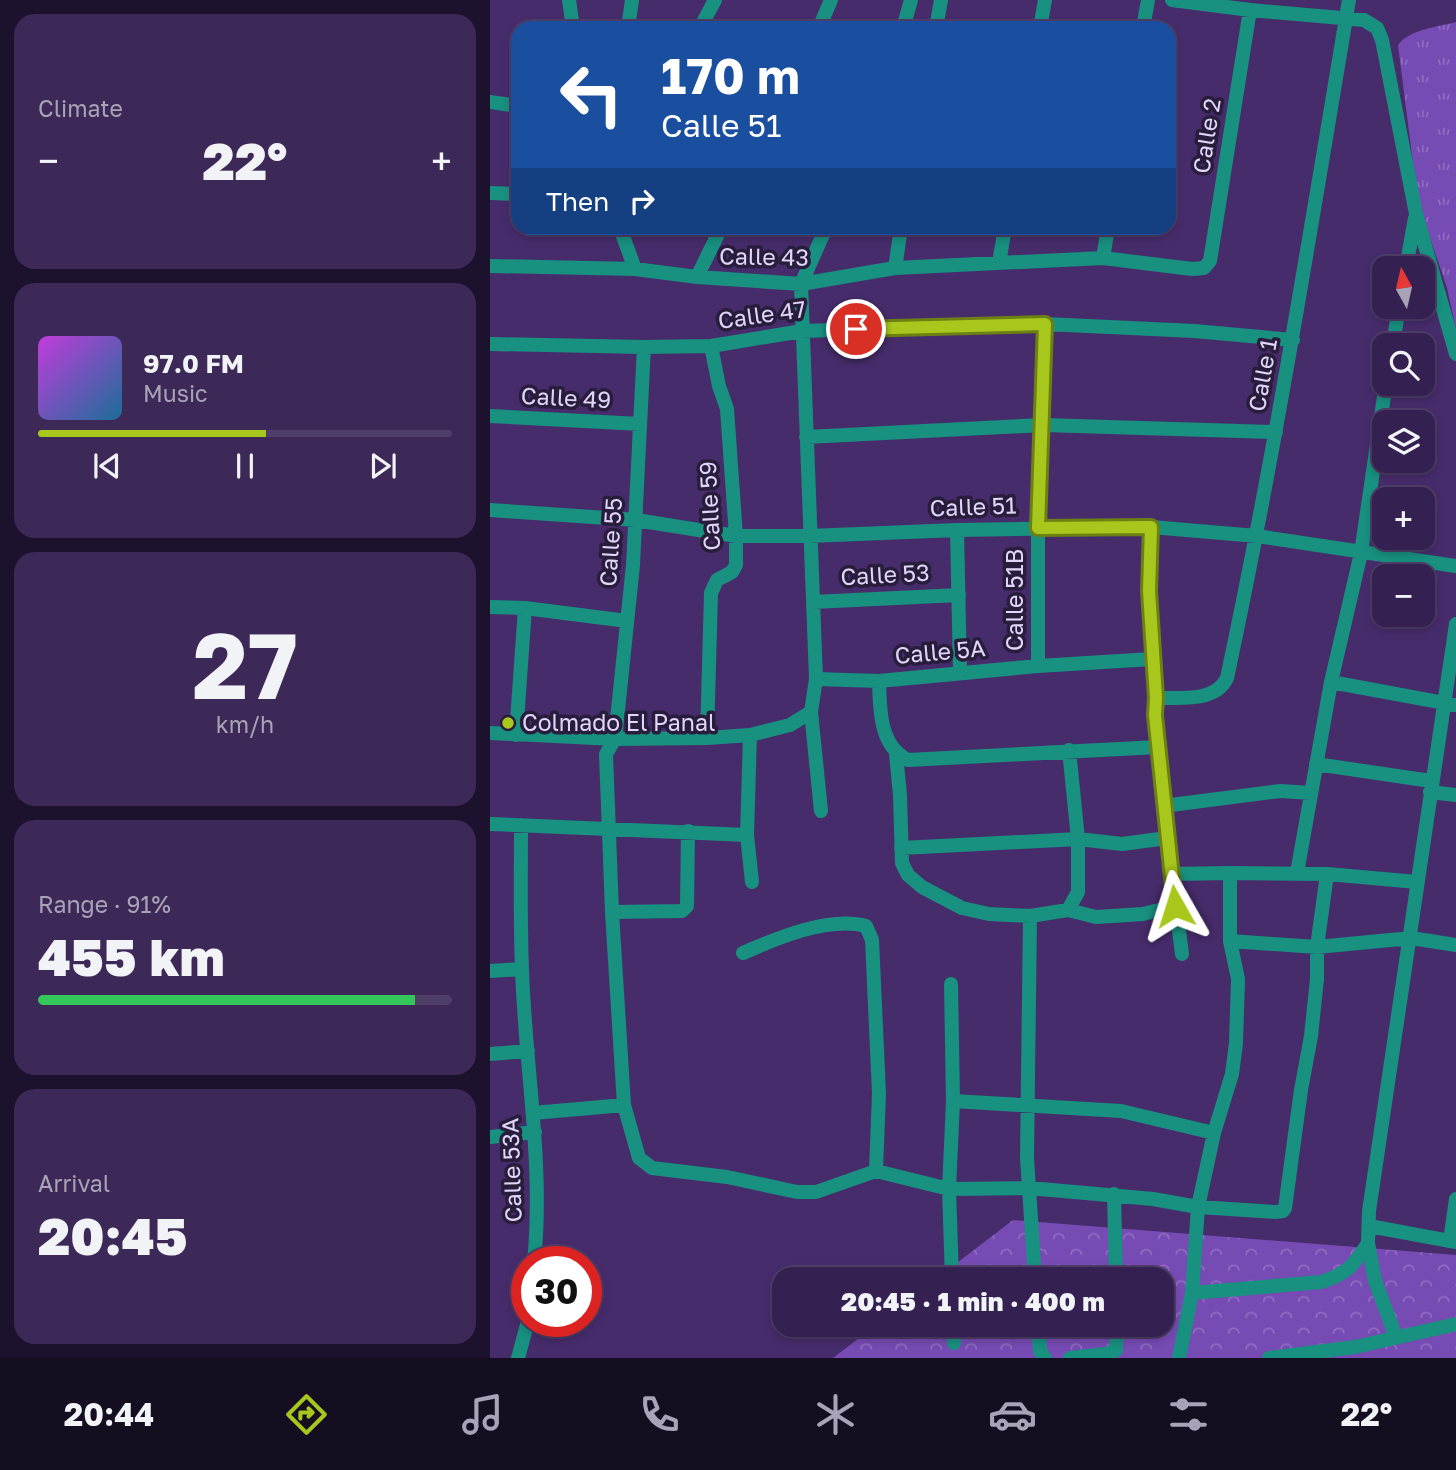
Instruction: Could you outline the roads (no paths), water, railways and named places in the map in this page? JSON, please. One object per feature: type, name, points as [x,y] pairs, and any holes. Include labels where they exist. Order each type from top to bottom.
[{"type":"street","points":[[569,0],[571,21]]},
{"type":"street","points":[[629,21],[632,0]]},
{"type":"street","points":[[704,21],[715,0]]},
{"type":"street","points":[[822,21],[831,0]]},
{"type":"street","points":[[905,21],[911,0]]},
{"type":"street","points":[[937,21],[941,0]]},
{"type":"street","points":[[1041,21],[1045,0]]},
{"type":"street","points":[[1144,21],[1147,0]]},
{"type":"street","points":[[1172,0],[1250,10],[1346,17],[1364,20],[1377,28],[1382,40],[1416,214],[1456,354]]},
{"type":"street","name":"Calle 1","points":[[1156,698],[1209,695],[1223,687],[1227,678],[1257,536],[1293,340],[1349,0]]},
{"type":"street","name":"Calle 2","points":[[1204,268],[1210,261],[1250,10]]},
{"type":"street","points":[[490,102],[511,105]]},
{"type":"street","points":[[490,193],[511,194]]},
{"type":"street","points":[[1408,256],[1416,214]]},
{"type":"street","points":[[623,235],[635,269]]},
{"type":"street","points":[[697,277],[718,235]]},
{"type":"street","points":[[821,811],[811,712],[816,678],[801,284],[823,235]]},
{"type":"street","points":[[895,268],[900,235]]},
{"type":"street","points":[[999,263],[1004,235]]},
{"type":"street","points":[[1103,258],[1107,235]]},
{"type":"street","name":"Calle 43","points":[[490,265],[635,269],[697,277],[801,284],[895,268],[1103,258],[1192,269],[1204,268]]},
{"type":"street","name":"Calle 47","points":[[490,344],[711,346],[802,331],[1045,324],[1194,331],[1293,340]]},
{"type":"street","name":"Calle 51B","points":[[1038,666],[1038,528],[1045,324]]},
{"type":"street","name":"Calle 59","points":[[707,738],[710,593],[717,580],[733,572],[736,565],[727,409],[711,346]]},
{"type":"street","name":"Calle 55","points":[[644,347],[636,520],[615,739],[606,754],[624,1105],[639,1158],[652,1168],[727,1177],[797,1192],[816,1192],[876,1171]]},
{"type":"street","points":[[1297,873],[1331,682],[1361,552],[1384,396]]},
{"type":"street","name":"Calle 49","points":[[490,416],[640,424]]},
{"type":"street","points":[[806,437],[1043,425],[1276,432]]},
{"type":"street","name":"Calle 51","points":[[490,510],[636,520],[736,536],[810,537],[957,530],[1151,527],[1257,536],[1456,566]]},
{"type":"street","points":[[1151,527],[1149,591],[1158,747],[1182,954]]},
{"type":"street","points":[[957,530],[960,673]]},
{"type":"street","name":"Calle 53","points":[[813,602],[959,594]]},
{"type":"street","points":[[490,607],[525,608],[626,621]]},
{"type":"street","points":[[516,735],[525,608]]},
{"type":"street","points":[[1396,1336],[1375,1280],[1368,1243],[1369,1211],[1411,938],[1431,786],[1450,704],[1456,624]]},
{"type":"street","name":"Calle 5A","points":[[816,678],[879,681],[1038,666],[1152,659]]},
{"type":"street","points":[[879,681],[882,721],[888,743],[896,754],[908,760],[1158,747]]},
{"type":"street","points":[[1331,682],[1450,704]]},
{"type":"street","points":[[490,733],[615,739],[707,738],[750,735],[790,725],[811,712]]},
{"type":"street","points":[[750,735],[747,835],[752,882]]},
{"type":"street","points":[[1068,910],[1078,892],[1078,839],[1069,750]]},
{"type":"street","points":[[896,754],[902,863],[908,875],[938,896],[962,908],[989,914],[1030,916],[1068,910],[1097,917],[1143,914],[1175,906]]},
{"type":"street","points":[[1316,764],[1431,786],[1456,795]]},
{"type":"street","points":[[1163,806],[1280,791],[1311,793]]},
{"type":"street","points":[[490,824],[747,835]]},
{"type":"street","name":"Calle 53A","points":[[521,825],[522,969],[535,1132],[536,1246]]},
{"type":"street","points":[[612,912],[685,909],[688,831]]},
{"type":"street","points":[[901,848],[1078,839],[1122,844],[1167,838]]},
{"type":"street","points":[[1179,1358],[1192,1293],[1198,1207],[1214,1133],[1232,1074],[1236,1043],[1238,979],[1230,941],[1230,873]]},
{"type":"street","points":[[1171,874],[1297,873],[1417,882]]},
{"type":"street","points":[[743,953],[790,932],[853,923],[866,926],[872,940],[878,1080],[876,1171],[949,1189],[1029,1188],[1114,1194],[1198,1207],[1283,1211],[1311,1037],[1317,979],[1317,947],[1327,874]]},
{"type":"street","points":[[1030,916],[1029,1188],[1034,1267]]},
{"type":"street","points":[[1230,941],[1317,947],[1411,938],[1456,945]]},
{"type":"street","points":[[490,971],[522,969]]},
{"type":"street","points":[[951,984],[953,1101],[949,1189],[952,1267]]},
{"type":"street","points":[[490,1054],[528,1051]]},
{"type":"street","points":[[953,1101],[1121,1111],[1214,1133]]},
{"type":"street","points":[[533,1113],[624,1105]]},
{"type":"street","points":[[490,1138],[535,1132]]},
{"type":"street","points":[[1114,1194],[1116,1267]]},
{"type":"street","points":[[1369,1226],[1453,1241],[1456,1199]]},
{"type":"street","points":[[1192,1293],[1321,1282],[1340,1277],[1351,1267],[1368,1243]]},
{"type":"street","points":[[1269,1358],[1355,1347],[1456,1324]]},
{"type":"street","points":[[518,1358],[524,1337]]},
{"type":"street","points":[[954,1337],[954,1343]]},
{"type":"street","points":[[1039,1337],[1040,1351],[1045,1358]]},
{"type":"street","points":[[1070,1358],[1116,1350],[1117,1337]]},
{"type":"place","name":"Colmado El Panal","points":[[508,723]]}]
